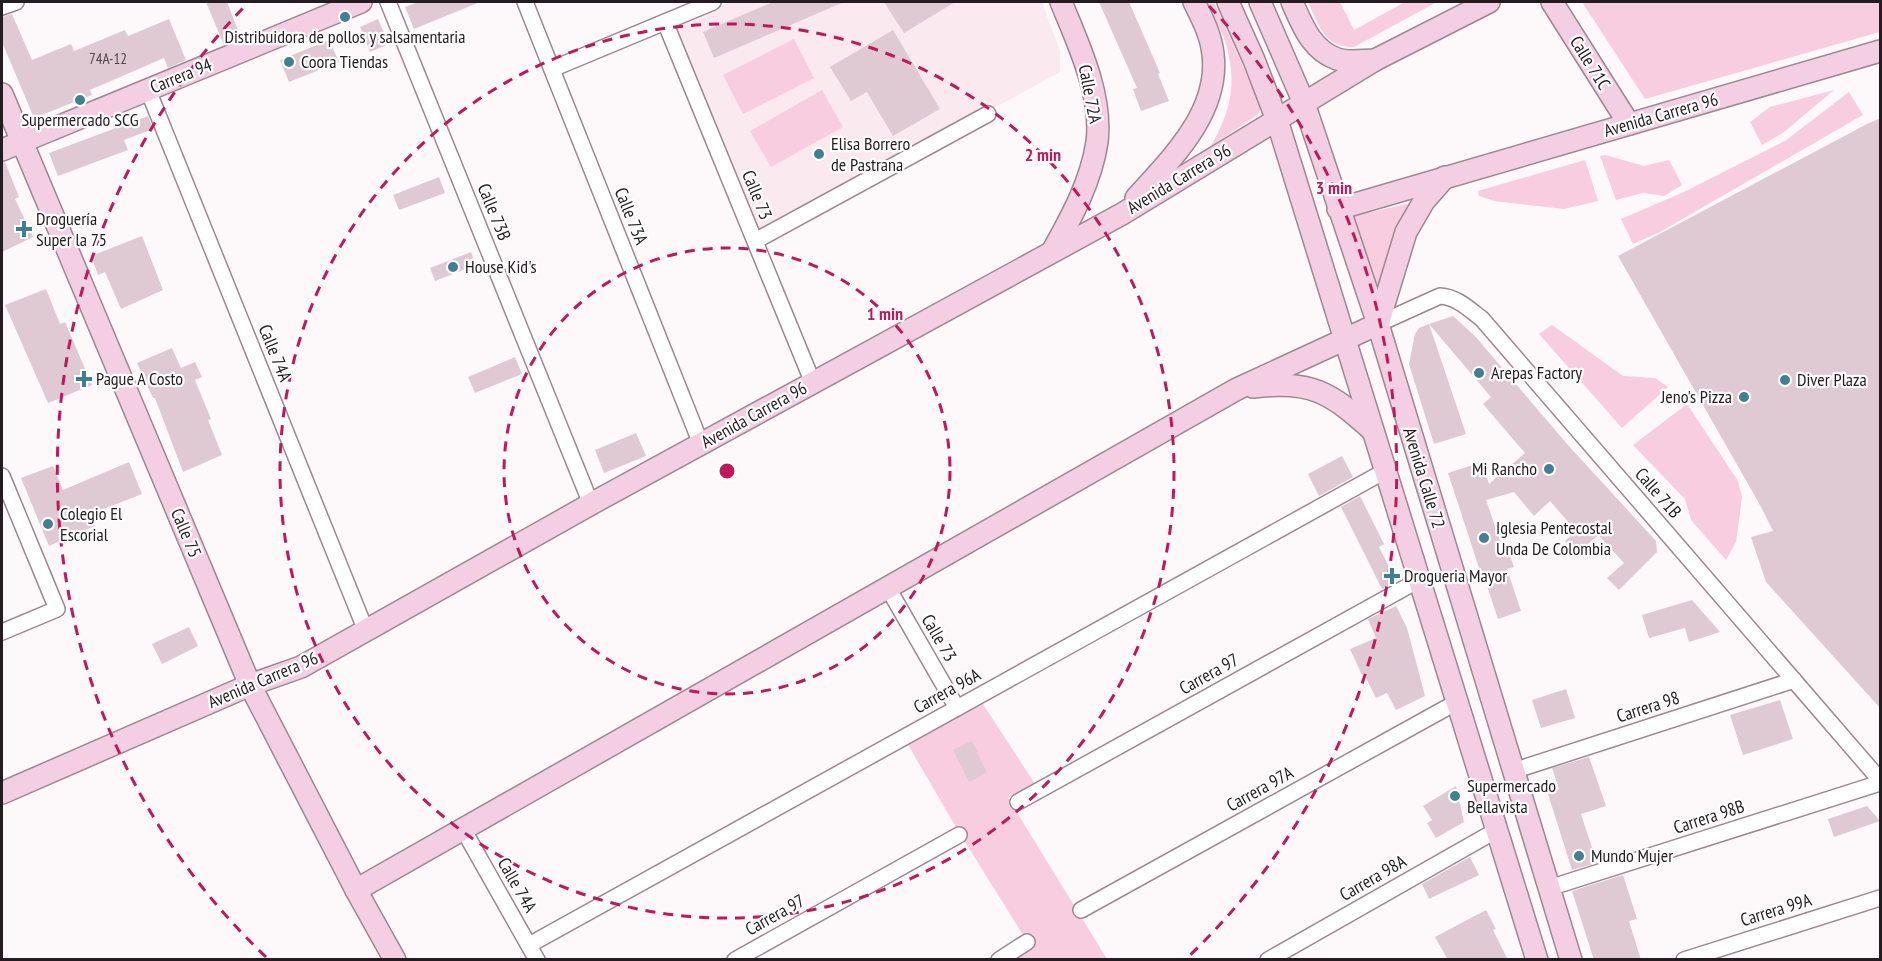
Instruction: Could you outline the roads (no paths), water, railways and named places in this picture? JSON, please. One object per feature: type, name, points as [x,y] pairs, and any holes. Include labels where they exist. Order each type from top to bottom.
[{"type":"main road","name":"Carrera 94","points":[[11,146],[361,2]]},
{"type":"main road","name":"Calle 72A","points":[[1052,252],[1073,215],[1086,182],[1097,143],[1093,93],[1084,60],[1061,2]]},
{"type":"main road","points":[[1122,214],[1175,155],[1192,131],[1205,105],[1211,86],[1214,55],[1209,33],[1194,2]]},
{"type":"main road","name":"Avenida Calle 72","points":[[1228,2],[1277,120],[1497,830],[1534,958]]},
{"type":"main road","name":"Avenida Calle 72","points":[[1260,2],[1304,103],[1378,324],[1571,960]]},
{"type":"main road","points":[[1292,2],[1305,32],[1326,53],[1347,61],[1375,60]]},
{"type":"main road","name":"Avenida Carrera 96","points":[[2,793],[250,685],[301,667],[591,504],[1122,214],[1375,60],[1489,2]]},
{"type":"main road","name":"Calle 71C","points":[[1552,2],[1629,124]]},
{"type":"main road","name":"Avenida Carrera 96","points":[[1338,208],[1881,51]]},
{"type":"main road","name":"Calle 75","points":[[2,94],[11,146],[250,685],[356,890],[395,960]]},
{"type":"main road","points":[[356,890],[1237,389],[1378,324],[1406,232],[1424,201],[1445,177]]},
{"type":"main road","points":[[1237,389],[1284,385],[1314,389],[1340,402],[1372,430]]},
{"type":"street","points":[[2,7],[16,2]]},
{"type":"street","name":"Calle 73B","points":[[388,2],[591,504]]},
{"type":"street","name":"Calle 73A","points":[[525,2],[701,444]]},
{"type":"street","points":[[552,69],[713,2]]},
{"type":"street","name":"Calle 73","points":[[664,22],[813,383]]},
{"type":"street","name":"Calle 74A","points":[[148,90],[366,631]]},
{"type":"street","points":[[755,241],[988,114]]},
{"type":"street","name":"Calle 71B","points":[[1378,324],[1440,296],[1448,296],[1457,300],[1482,319],[1881,782]]},
{"type":"street","name":"Carrera 96A","points":[[529,945],[1385,471]]},
{"type":"street","points":[[2,476],[57,609],[2,632]]},
{"type":"street","name":"Carrera 97","points":[[1018,802],[1419,580]]},
{"type":"street","name":"Calle 73","points":[[888,588],[957,708]]},
{"type":"street","name":"Carrera 98","points":[[1513,771],[1794,680]]},
{"type":"street","name":"Carrera 97A","points":[[1081,910],[1457,702]]},
{"type":"street","name":"Carrera 98B","points":[[1549,888],[1881,782]]},
{"type":"street","name":"Calle 74A","points":[[463,829],[537,960]]},
{"type":"street","name":"Carrera 98A","points":[[1268,960],[1497,830]]},
{"type":"street","name":"Carrera 97","points":[[735,960],[959,835]]},
{"type":"street","name":"Carrera 99A","points":[[1684,960],[1881,898]]},
{"type":"street","points":[[999,960],[1027,942]]},
{"type":"place","name":"Distribuidora de pollos y salsamentaria","points":[[345,17]]},
{"type":"place","name":"Coora Tiendas","points":[[289,62]]},
{"type":"place","name":"Supermercado SCG","points":[[80,100]]},
{"type":"place","name":"Elisa Borrero de Pastrana","points":[[819,154]]},
{"type":"place","name":"Droguería Super la 75","points":[[24,229]]},
{"type":"place","name":"House Kid's","points":[[453,267]]},
{"type":"place","name":"Arepas Factory","points":[[1479,373]]},
{"type":"place","name":"Pague A Costo","points":[[84,379]]},
{"type":"place","name":"Diver Plaza","points":[[1785,380]]},
{"type":"place","name":"Jeno's Pizza","points":[[1744,397]]},
{"type":"place","name":"Mi Rancho","points":[[1549,469]]},
{"type":"place","name":"Colegio El Escorial","points":[[48,524]]},
{"type":"place","name":"Iglesia Pentecostal Unda De Colombia","points":[[1484,538]]},
{"type":"place","name":"Drogueria Mayor","points":[[1392,576]]},
{"type":"place","name":"Supermercado Bellavista","points":[[1455,796]]},
{"type":"place","name":"Mundo Mujer","points":[[1579,856]]}]
